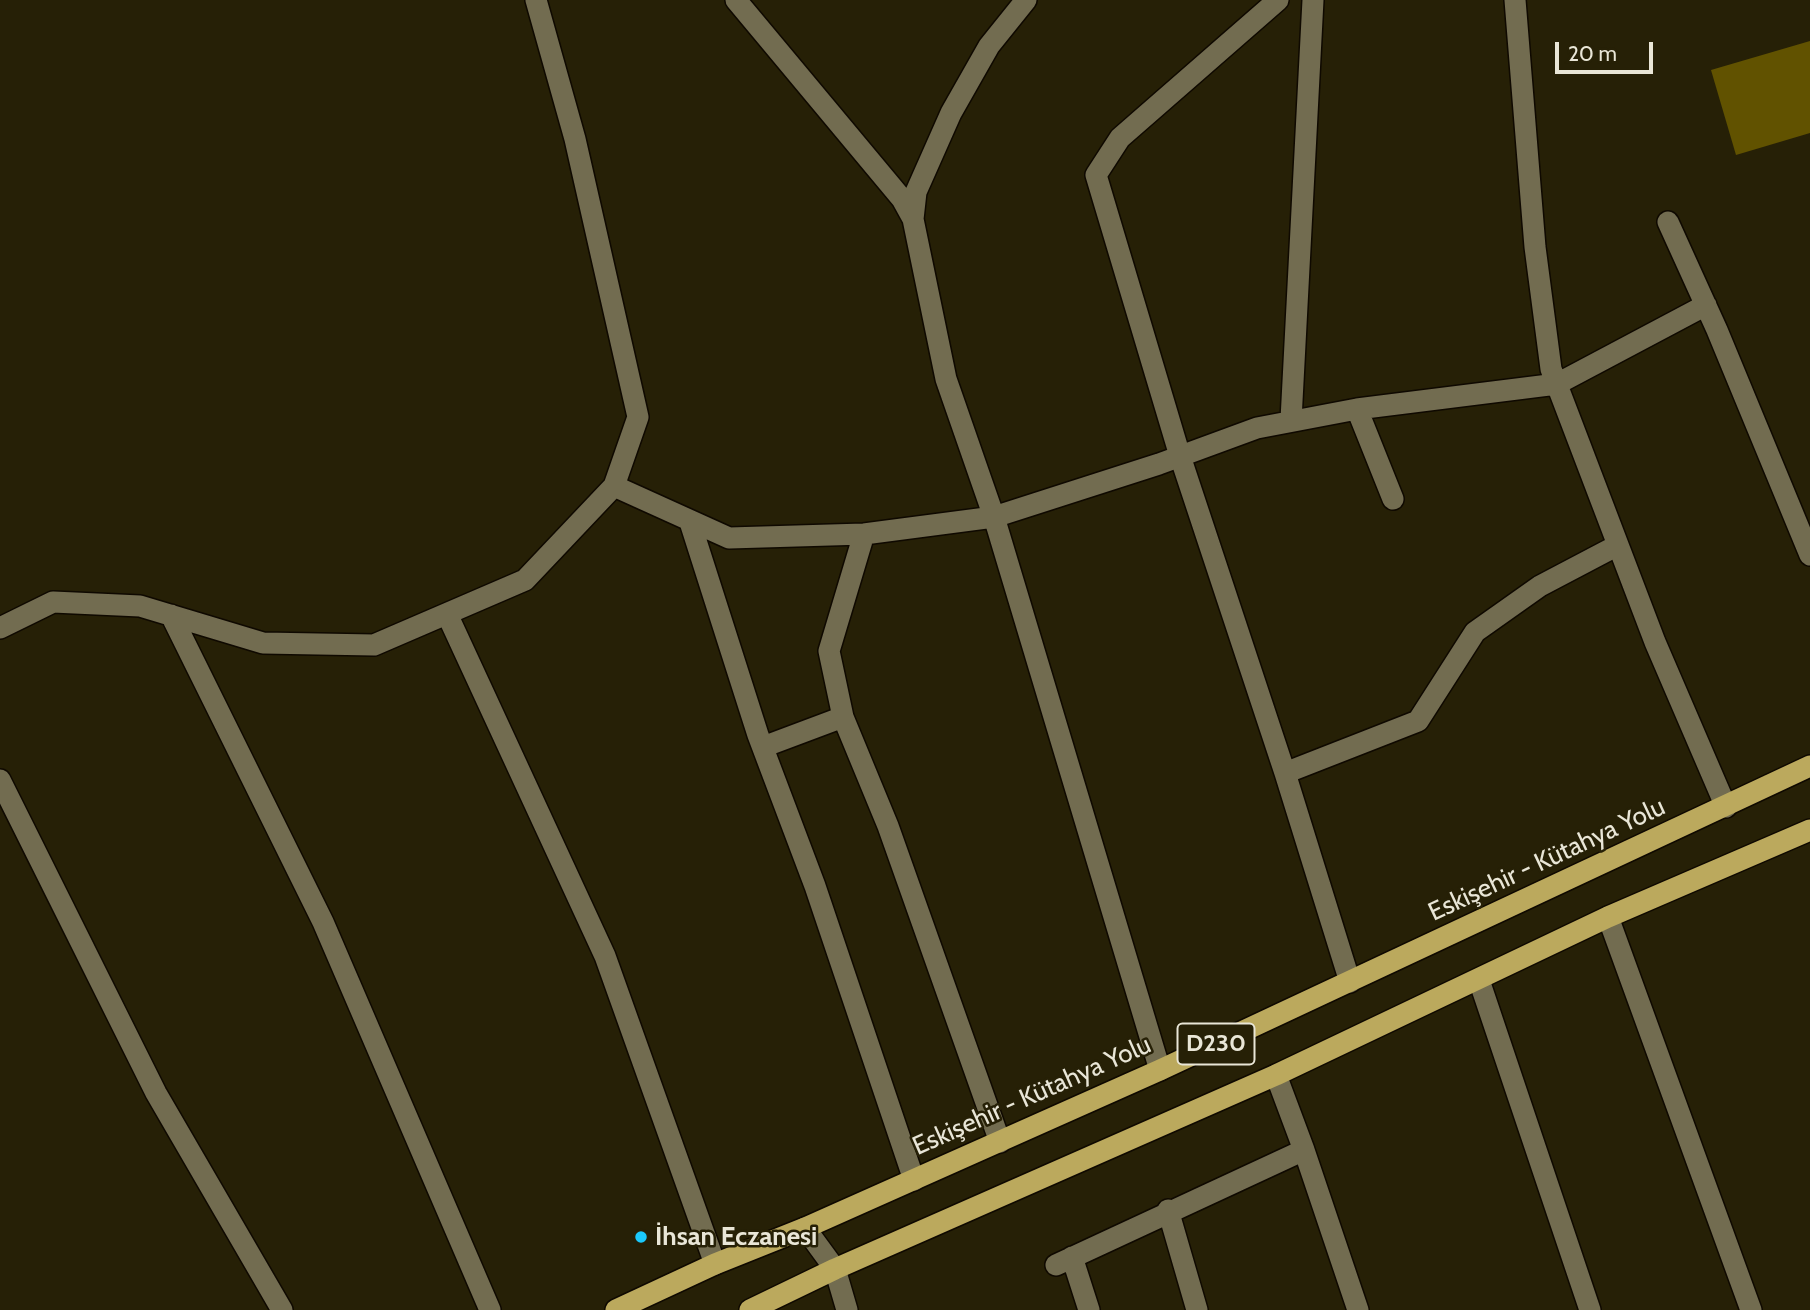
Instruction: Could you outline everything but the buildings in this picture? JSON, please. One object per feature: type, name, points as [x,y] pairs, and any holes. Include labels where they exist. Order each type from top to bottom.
[{"type":"highway","name":"Eskişehir - Kütahya Yolu","points":[[616,1310],[715,1264],[805,1228],[1160,1070],[1810,766]]},
{"type":"highway","name":"D230","points":[[750,1310],[835,1269],[1276,1075],[1608,917],[1810,830]]},
{"type":"street","points":[[0,628],[53,602],[140,606],[263,643],[374,645],[525,580],[614,486],[638,417],[575,139],[536,0]]},
{"type":"street","points":[[736,0],[902,199],[913,219],[946,379],[994,517],[1160,1070]]},
{"type":"street","points":[[913,219],[916,192],[951,113],[989,46],[1026,0]]},
{"type":"street","points":[[1278,0],[1120,138],[1096,175],[1180,456],[1285,772],[1350,982]]},
{"type":"street","points":[[1291,420],[1313,0]]},
{"type":"street","points":[[1515,0],[1535,247],[1552,369],[1655,642],[1726,807]]},
{"type":"street","points":[[1668,222],[1706,305],[1810,555]]},
{"type":"street","points":[[614,486],[729,538],[864,534],[994,517],[1257,428],[1357,409],[1557,384],[1706,305]]},
{"type":"street","points":[[1357,409],[1393,499]]},
{"type":"street","points":[[690,522],[763,747],[815,886],[914,1180]]},
{"type":"street","points":[[864,534],[829,651],[843,717],[888,825],[1000,1142]]},
{"type":"street","points":[[1285,772],[1418,721],[1475,632],[1540,586],[1618,545]]},
{"type":"street","points":[[447,614],[605,956],[715,1264]]},
{"type":"street","points":[[171,615],[323,922],[490,1310]]},
{"type":"street","points":[[763,747],[843,717]]},
{"type":"street","points":[[0,779],[156,1093],[282,1310]]},
{"type":"street","points":[[1608,917],[1751,1310]]},
{"type":"street","points":[[1479,980],[1590,1310]]},
{"type":"street","points":[[1276,1075],[1358,1310]]},
{"type":"street","points":[[1089,1310],[1064,1261],[1168,1210],[1304,1150]]},
{"type":"street","points":[[1168,1210],[1197,1310]]},
{"type":"street","points":[[805,1228],[835,1269],[847,1310]]},
{"type":"place","name":"İhsan Eczanesi","points":[[641,1237]]}]
